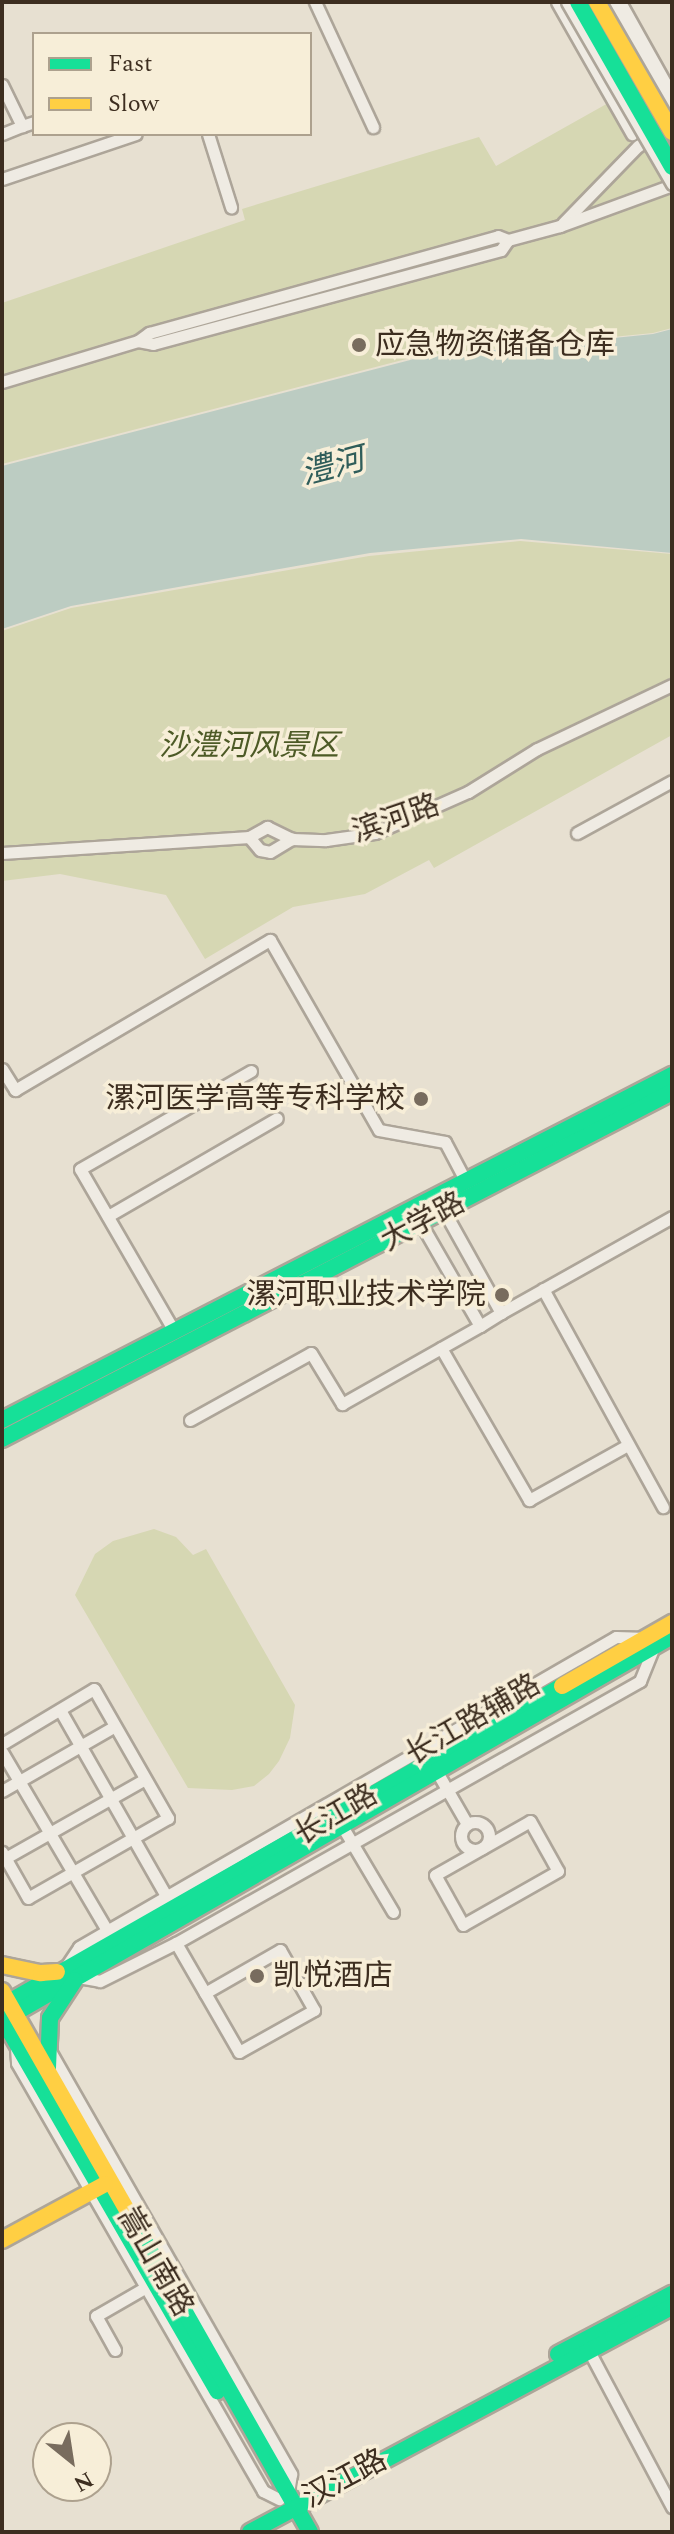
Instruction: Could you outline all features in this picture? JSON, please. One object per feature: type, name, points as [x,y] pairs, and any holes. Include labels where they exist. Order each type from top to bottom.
[{"type":"main road","points":[[578,2],[672,167]]},
{"type":"main road","points":[[597,2],[672,132]]},
{"type":"main road","name":"大学路","points":[[2,1420],[672,1075]]},
{"type":"main road","name":"大学路","points":[[2,1439],[672,1092]]},
{"type":"main road","name":"长江路","points":[[70,1974],[111,1937],[342,1826],[650,1643],[672,1623]]},
{"type":"main road","name":"长江路","points":[[5,2008],[70,1974],[173,1908],[650,1643],[672,1636]]},
{"type":"main road","points":[[2,1965],[41,1973],[70,1974],[50,2018],[46,2045],[49,2074]]},
{"type":"main road","name":"嵩山南路","points":[[5,2008],[155,2283],[287,2501],[310,2532]]},
{"type":"main road","name":"嵩山南路","points":[[21,2036],[49,2074],[93,2153],[100,2187]]},
{"type":"main road","points":[[2,2240],[100,2187]]},
{"type":"main road","name":"汉江路","points":[[287,2501],[672,2294]]},
{"type":"main road","name":"汉江路","points":[[287,2501],[672,2307]]},
{"type":"main road","points":[[250,2532],[287,2501]]},
{"type":"main road","name":"嵩山南路","points":[[287,2501],[298,2532]]},
{"type":"street","points":[[315,2],[373,127]]},
{"type":"street","points":[[557,2],[632,134]]},
{"type":"street","points":[[2,382],[138,341],[149,333],[234,316],[358,281],[498,236],[508,240],[560,226],[672,185],[567,2]]},
{"type":"street","points":[[609,2],[672,113]]},
{"type":"street","points":[[620,2],[672,95]]},
{"type":"street","points":[[2,85],[28,124],[2,134]]},
{"type":"street","points":[[560,226],[638,146],[672,125]]},
{"type":"street","points":[[2,179],[130,136]]},
{"type":"street","points":[[209,136],[231,207]]},
{"type":"street","name":"滨河路","points":[[2,853],[249,837],[267,827],[292,839],[326,840],[375,833],[468,792],[590,721],[672,685]]},
{"type":"street","points":[[577,833],[672,781]]},
{"type":"street","points":[[249,837],[260,850],[270,852],[292,839]]},
{"type":"street","points":[[2,1068],[15,1090],[270,940],[379,1130],[445,1142],[465,1180]]},
{"type":"street","points":[[174,1331],[80,1169],[251,1071]]},
{"type":"street","points":[[108,1216],[277,1118]]},
{"type":"street","points":[[444,1211],[501,1313]]},
{"type":"street","points":[[190,1420],[311,1353],[342,1404],[672,1217]]},
{"type":"street","points":[[421,1224],[480,1326]]},
{"type":"street","points":[[543,1289],[663,1507]]},
{"type":"street","points":[[441,1348],[529,1500],[628,1445]]},
{"type":"street","name":"长江路辅路","points":[[70,1974],[100,1981],[190,1936],[640,1681],[650,1643]]},
{"type":"street","points":[[2,1744],[94,1689],[168,1818],[28,1898],[3,1857],[145,1779]]},
{"type":"street","points":[[60,1710],[190,1936]]},
{"type":"street","points":[[2,1791],[115,1726]]},
{"type":"street","points":[[2,1752],[111,1937]]},
{"type":"street","points":[[437,1772],[467,1824]]},
{"type":"street","points":[[483,1848],[470,1849],[463,1844],[462,1831],[467,1824],[477,1822],[485,1827],[488,1840],[483,1848],[435,1875],[463,1925],[558,1871],[530,1821],[483,1848]]},
{"type":"street","points":[[342,1826],[393,1912]]},
{"type":"street","points":[[176,1943],[239,2052],[314,2010],[280,1950],[205,1993]]},
{"type":"street","points":[[21,2036],[46,2045],[98,2135],[291,2474],[287,2501]]},
{"type":"street","points":[[93,2153],[98,2135]]},
{"type":"street","points":[[115,2350],[96,2316],[155,2283]]},
{"type":"street","points":[[589,2351],[672,2507]]},
{"type":"green space","points":[[610,102],[626,131],[672,105],[672,328],[653,333],[418,356],[2,464],[2,303],[245,220],[242,209],[479,137],[496,166]]},
{"type":"green space","name":"沙澧河风景区","points":[[520,541],[672,554],[672,735],[434,868],[429,860],[365,894],[293,907],[205,959],[166,895],[60,874],[2,881],[2,631],[71,608],[369,556]]},
{"type":"green space","points":[[154,1529],[176,1537],[193,1555],[206,1549],[295,1705],[290,1738],[279,1761],[254,1786],[232,1790],[188,1788],[75,1595],[95,1554],[113,1541]]},
{"type":"water","name":"澧河","points":[[672,329],[672,553],[521,539],[370,553],[71,606],[2,629],[2,466],[418,358],[653,334]]},
{"type":"traffic: fast","points":[[578,2],[672,167]]},
{"type":"traffic: fast","points":[[2,1420],[672,1075]]},
{"type":"traffic: fast","points":[[2,1439],[672,1092]]},
{"type":"traffic: fast","points":[[2,2014],[15,2013],[672,1636]]},
{"type":"traffic: fast","points":[[2,2011],[9,2002],[562,1686]]},
{"type":"traffic: fast","points":[[48,2068],[50,2018],[75,1980]]},
{"type":"traffic: fast","points":[[2,2018],[217,2391]]},
{"type":"traffic: fast","points":[[135,2224],[310,2532]]},
{"type":"traffic: fast","points":[[558,2354],[672,2294]]},
{"type":"traffic: fast","points":[[250,2532],[672,2307]]},
{"type":"traffic: slow","points":[[597,2],[672,132]]},
{"type":"traffic: slow","points":[[562,1686],[672,1623]]},
{"type":"traffic: slow","points":[[2,1965],[41,1973],[57,1972]]},
{"type":"traffic: slow","points":[[2,1991],[135,2224]]},
{"type":"traffic: slow","points":[[2,2240],[105,2184]]},
{"type":"place","name":"应急物资储备仓库","points":[[359,345]]},
{"type":"place","name":"漯河医学高等专科学校","points":[[421,1099]]},
{"type":"place","name":"漯河职业技术学院","points":[[502,1295]]},
{"type":"place","name":"凯悦酒店","points":[[257,1976]]}]
